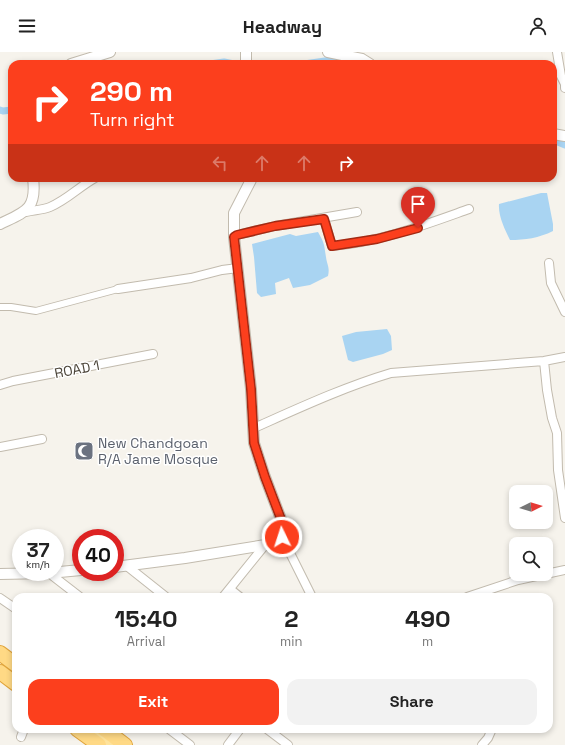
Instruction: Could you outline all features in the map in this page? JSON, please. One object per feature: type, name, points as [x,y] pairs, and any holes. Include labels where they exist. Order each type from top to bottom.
[{"type":"highway","points":[[0,653],[12,662]]},
{"type":"highway","points":[[0,672],[12,681]]},
{"type":"highway","points":[[83,733],[99,745]]},
{"type":"highway","points":[[112,737],[125,745]]},
{"type":"main road","points":[[0,661],[12,669]]},
{"type":"main road","points":[[0,667],[12,676]]},
{"type":"street","points":[[84,60],[110,52]]},
{"type":"street","points":[[328,52],[364,60]]},
{"type":"street","points":[[556,52],[565,88]]},
{"type":"street","points":[[26,212],[34,199],[33,182]]},
{"type":"street","points":[[0,224],[26,212],[49,207],[66,198],[87,182]]},
{"type":"street","points":[[250,182],[234,213],[234,237],[251,389],[254,443],[284,527],[282,537],[310,593]]},
{"type":"street","points":[[324,219],[332,246],[377,239],[418,228],[469,209]]},
{"type":"street","points":[[234,237],[275,226],[324,219],[357,212]]},
{"type":"street","points":[[548,263],[551,283],[565,312]]},
{"type":"street","points":[[0,307],[11,307],[36,311],[118,289],[192,278],[222,270],[238,268]]},
{"type":"street","name":"ROAD 1","points":[[0,385],[13,381],[153,354]]},
{"type":"street","points":[[254,428],[372,379],[391,373],[544,361],[565,357]]},
{"type":"street","points":[[544,361],[552,418],[557,433],[558,470],[565,518]]},
{"type":"street","points":[[0,447],[42,439]]},
{"type":"street","points":[[124,566],[265,545],[282,537]]},
{"type":"street","points":[[226,593],[265,545]]},
{"type":"street","points":[[127,566],[161,593]]},
{"type":"street","points":[[479,593],[518,580],[565,570]]},
{"type":"street","points":[[0,574],[12,574]]},
{"type":"street","points":[[59,581],[75,593]]},
{"type":"street","points":[[230,589],[235,593]]},
{"type":"street","points":[[0,598],[12,606]]},
{"type":"street","points":[[174,733],[190,745]]},
{"type":"street","points":[[228,745],[237,733]]},
{"type":"street","points":[[272,733],[288,745]]},
{"type":"street","points":[[482,745],[490,733]]},
{"type":"water","points":[[541,193],[547,193],[553,231],[532,238],[510,240],[501,218],[499,204]]},
{"type":"water","points":[[318,232],[324,244],[326,260],[329,268],[328,276],[310,285],[293,288],[289,278],[275,283],[276,294],[261,297],[257,293],[252,244],[290,234],[296,236]]},
{"type":"water","points":[[387,329],[391,336],[392,350],[353,362],[348,360],[342,336],[356,332]]},
{"type":"waterway","points":[[0,110],[8,110]]},
{"type":"waterway","points":[[557,142],[565,145]]},
{"type":"place","name":"New Chandgoan R/A Jame Mosque","points":[[84,451]]},
{"type":"route","points":[[282,537],[284,527],[254,443],[251,389],[234,237],[275,226],[324,219],[332,246],[347,245],[377,239],[418,228]]}]
